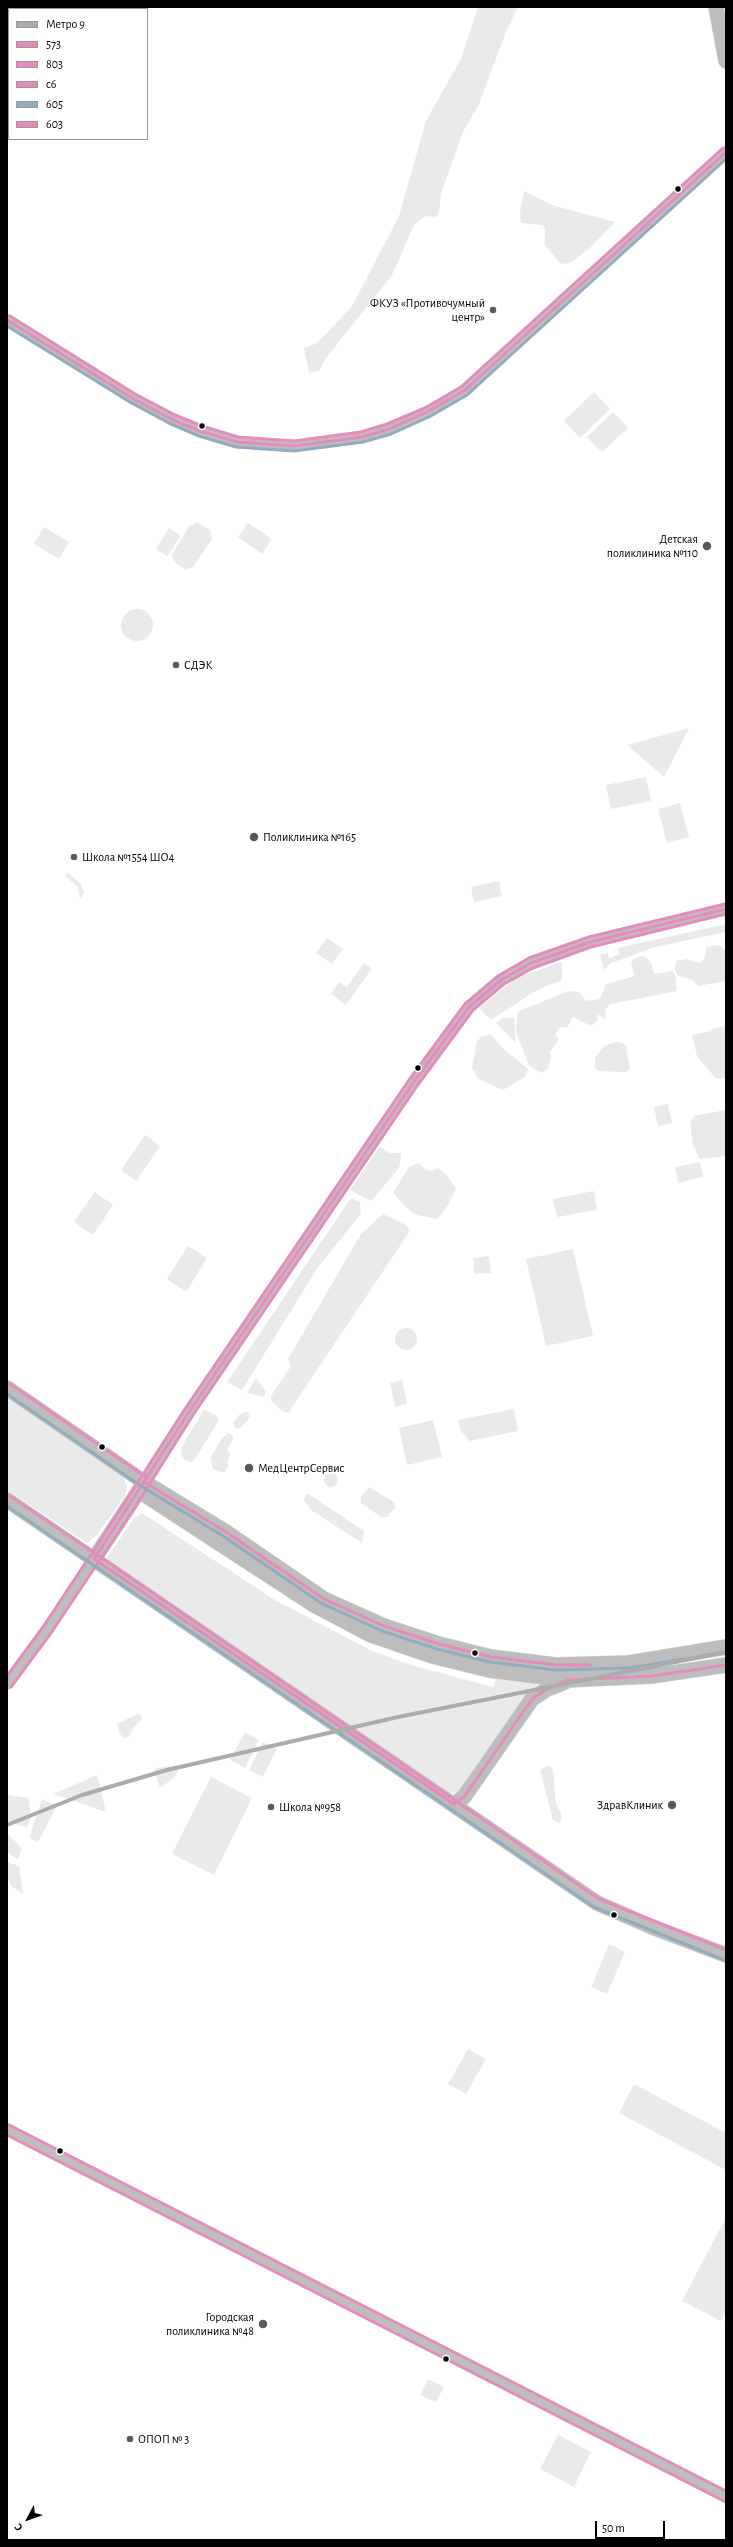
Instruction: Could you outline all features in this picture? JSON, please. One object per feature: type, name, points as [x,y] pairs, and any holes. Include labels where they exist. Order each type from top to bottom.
[{"type":"main road","points":[[716,7],[726,61]]},
{"type":"main road","points":[[7,1388],[142,1486],[314,1606],[371,1635],[432,1656],[489,1670],[523,1676],[568,1680],[652,1676],[726,1665]]},
{"type":"main road","points":[[94,1559],[142,1486]]},
{"type":"main road","points":[[142,1486],[226,1532],[324,1599],[384,1626],[439,1644],[515,1662],[556,1665],[620,1663],[726,1647]]},
{"type":"main road","points":[[7,1500],[597,1903],[652,1927],[726,1955]]},
{"type":"main road","points":[[454,1804],[464,1797],[532,1699],[547,1689],[568,1680]]},
{"type":"street","points":[[7,320],[132,398],[174,420],[200,431],[237,442],[294,446],[362,437],[389,429],[427,412],[464,391],[726,152]]},
{"type":"street","points":[[142,1486],[188,1412],[409,1088],[469,1007],[501,980],[530,963],[590,942],[726,909]]},
{"type":"street","points":[[7,1684],[47,1630],[94,1559]]},
{"type":"street","points":[[7,2129],[726,2497]]},
{"type":"shaded area","points":[[478,7],[518,7],[506,32],[479,104],[463,132],[441,194],[439,213],[436,217],[426,216],[414,225],[392,275],[326,358],[319,371],[309,373],[304,348],[315,344],[352,306],[399,216],[426,121],[461,59]]},
{"type":"shaded area","points":[[524,191],[555,206],[615,222],[589,249],[570,263],[561,264],[545,245],[545,228],[542,225],[521,223],[520,213]]},
{"type":"shaded area","points":[[594,392],[610,409],[580,438],[564,421]]},
{"type":"shaded area","points":[[613,412],[628,428],[602,452],[587,437]]},
{"type":"shaded area","points":[[197,522],[210,530],[212,539],[193,567],[186,570],[175,563],[172,555],[189,526]]},
{"type":"shaded area","points":[[248,523],[272,539],[262,554],[238,537]]},
{"type":"shaded area","points":[[44,527],[69,542],[59,559],[34,544]]},
{"type":"shaded area","points":[[169,528],[181,536],[167,556],[156,549]]},
{"type":"shaded area","points":[[134,609],[140,609],[150,616],[153,625],[152,631],[146,638],[140,641],[134,641],[124,634],[121,628],[121,622],[128,612]]},
{"type":"shaded area","points":[[689,728],[664,777],[627,745]]},
{"type":"shaded area","points":[[646,777],[651,801],[611,809],[606,785]]},
{"type":"shaded area","points":[[680,803],[689,837],[667,843],[658,809]]},
{"type":"shaded area","points":[[67,872],[81,884],[84,892],[80,900],[78,887],[65,876]]},
{"type":"shaded area","points":[[499,881],[502,896],[474,902],[471,887]]},
{"type":"shaded area","points":[[726,924],[726,932],[655,947],[611,963],[604,970],[600,955],[608,953],[609,958],[619,954],[618,948]]},
{"type":"shaded area","points":[[327,938],[343,949],[332,964],[316,953]]},
{"type":"shaded area","points":[[714,945],[721,946],[726,951],[726,981],[698,986],[693,980],[678,976],[675,970],[676,961],[686,959],[700,963],[705,958],[706,947]]},
{"type":"shaded area","points":[[645,956],[651,962],[654,974],[672,971],[676,977],[677,991],[611,1004],[605,1009],[606,1020],[597,1014],[598,1020],[591,1026],[573,1017],[567,1028],[560,1027],[555,1035],[559,1039],[549,1053],[551,1056],[548,1069],[542,1073],[529,1066],[516,1032],[517,1012],[568,991],[579,992],[586,1001],[600,999],[606,984],[632,977],[634,974],[631,964],[633,959]]},
{"type":"shaded area","points":[[562,962],[562,980],[537,990],[491,1020],[479,1008],[516,978]]},
{"type":"shaded area","points":[[364,963],[372,968],[346,1005],[331,994],[339,982],[347,987]]},
{"type":"shaded area","points":[[502,1018],[514,1018],[516,1043],[496,1023]]},
{"type":"shaded area","points":[[726,1026],[726,1078],[716,1079],[697,1056],[692,1035],[711,1031],[715,1049],[711,1029]]},
{"type":"shaded area","points":[[490,1034],[506,1051],[528,1069],[525,1077],[503,1090],[478,1079],[472,1068],[477,1041],[482,1036]]},
{"type":"shaded area","points":[[616,1042],[623,1043],[626,1046],[630,1069],[625,1072],[598,1071],[595,1068],[595,1058],[604,1046]]},
{"type":"shaded area","points":[[668,1104],[672,1123],[658,1126],[654,1107]]},
{"type":"shaded area","points":[[726,1110],[726,1156],[700,1159],[693,1146],[690,1122],[694,1116]]},
{"type":"shaded area","points":[[145,1135],[160,1146],[136,1181],[121,1170]]},
{"type":"shaded area","points":[[379,1147],[390,1153],[401,1153],[401,1157],[399,1168],[371,1201],[350,1190]]},
{"type":"shaded area","points":[[700,1162],[703,1177],[678,1183],[675,1167]]},
{"type":"shaded area","points":[[419,1163],[426,1170],[432,1171],[438,1168],[447,1175],[456,1189],[447,1207],[437,1219],[413,1214],[393,1193],[409,1167]]},
{"type":"shaded area","points":[[594,1191],[597,1210],[557,1217],[553,1199]]},
{"type":"shaded area","points":[[95,1192],[113,1205],[93,1235],[74,1222]]},
{"type":"shaded area","points":[[351,1198],[360,1202],[361,1214],[318,1267],[242,1390],[227,1382]]},
{"type":"shaded area","points":[[383,1214],[406,1225],[410,1231],[288,1413],[282,1411],[271,1401],[271,1396],[291,1366],[288,1359],[361,1234]]},
{"type":"shaded area","points":[[188,1246],[207,1258],[186,1292],[167,1279]]},
{"type":"shaded area","points":[[573,1249],[593,1336],[546,1346],[526,1259]]},
{"type":"shaded area","points":[[489,1256],[491,1273],[475,1274],[473,1258]]},
{"type":"shaded area","points":[[406,1328],[414,1331],[417,1339],[414,1347],[406,1350],[398,1347],[395,1339],[398,1331]]},
{"type":"shaded area","points":[[256,1378],[266,1392],[263,1397],[247,1393]]},
{"type":"shaded area","points":[[402,1380],[407,1404],[395,1407],[390,1383]]},
{"type":"shaded area","points":[[7,1397],[123,1476],[127,1487],[125,1496],[97,1535],[87,1543],[7,1490]]},
{"type":"shaded area","points":[[514,1409],[518,1431],[469,1441],[460,1429],[458,1420]]},
{"type":"shaded area","points":[[204,1410],[216,1415],[219,1420],[195,1459],[191,1462],[185,1460],[181,1455],[182,1446]]},
{"type":"shaded area","points":[[245,1412],[249,1413],[250,1417],[241,1428],[236,1429],[233,1423],[240,1414]]},
{"type":"shaded area","points":[[433,1420],[442,1457],[407,1465],[399,1428]]},
{"type":"shaded area","points":[[229,1433],[234,1437],[227,1450],[231,1454],[227,1463],[229,1466],[225,1472],[221,1472],[213,1469],[210,1458],[222,1438]]},
{"type":"shaded area","points":[[331,1473],[336,1475],[338,1480],[336,1485],[331,1487],[326,1485],[324,1480],[326,1475]]},
{"type":"shaded area","points":[[369,1487],[394,1502],[395,1507],[388,1517],[381,1517],[361,1503],[361,1496]]},
{"type":"shaded area","points":[[307,1493],[364,1531],[362,1543],[311,1510],[304,1500]]},
{"type":"shaded area","points":[[142,1513],[275,1600],[370,1650],[411,1665],[493,1687],[497,1676],[538,1683],[461,1792],[450,1794],[107,1561],[108,1556],[134,1518]]},
{"type":"shaded area","points":[[137,1714],[141,1715],[142,1719],[134,1727],[129,1737],[123,1738],[119,1732],[117,1724]]},
{"type":"shaded area","points":[[245,1732],[259,1740],[245,1768],[230,1760]]},
{"type":"shaded area","points":[[263,1742],[277,1749],[263,1777],[249,1770]]},
{"type":"shaded area","points":[[549,1765],[553,1770],[556,1804],[562,1815],[560,1823],[553,1820],[540,1770]]},
{"type":"shaded area","points":[[173,1766],[179,1769],[174,1778],[160,1788],[154,1771],[156,1768]]},
{"type":"shaded area","points":[[97,1775],[106,1812],[53,1794]]},
{"type":"shaded area","points":[[211,1777],[252,1798],[214,1875],[172,1854]]},
{"type":"shaded area","points":[[7,1795],[29,1798],[31,1817],[27,1828],[7,1821]]},
{"type":"shaded area","points":[[42,1799],[57,1806],[38,1842],[29,1838]]},
{"type":"shaded area","points":[[7,1833],[22,1848],[18,1860],[7,1852]]},
{"type":"shaded area","points":[[7,1862],[19,1866],[23,1894],[11,1886],[7,1874]]},
{"type":"shaded area","points":[[609,1944],[625,1952],[607,1994],[591,1987]]},
{"type":"shaded area","points":[[468,2049],[486,2059],[466,2094],[448,2084]]},
{"type":"shaded area","points":[[634,2084],[726,2133],[726,2170],[619,2113]]},
{"type":"shaded area","points":[[726,2217],[726,2311],[721,2321],[682,2301]]},
{"type":"shaded area","points":[[428,2379],[444,2387],[436,2402],[420,2395]]},
{"type":"shaded area","points":[[558,2435],[591,2452],[574,2487],[540,2469]]},
{"type":"metro line","name":"9","points":[[7,1825],[82,1795],[167,1770],[398,1717],[726,1652]]},
{"type":"transit line","name":"с6","points":[[10,316],[135,394],[175,415],[202,426],[238,437],[294,441],[361,432],[387,424],[425,408],[461,387],[723,148]]},
{"type":"transit line","name":"573","points":[[7,320],[132,398],[173,420],[200,431],[237,442],[294,446],[362,437],[389,429],[427,412],[464,391],[726,152]]},
{"type":"transit line","name":"605","points":[[7,326],[130,402],[171,424],[199,436],[236,447],[294,451],[363,442],[391,434],[429,417],[467,395],[726,159]]},
{"type":"transit line","name":"603","points":[[10,1496],[93,1552],[185,1409],[409,1080],[465,1004],[498,976],[529,958],[589,937],[725,904]]},
{"type":"transit line","name":"573","points":[[726,909],[590,942],[531,963],[501,980],[469,1007],[413,1083],[189,1412],[94,1559],[454,1804],[464,1797],[532,1699],[547,1689],[568,1680],[652,1676],[726,1665]]},
{"type":"transit line","name":"803","points":[[11,1687],[51,1633],[132,1512],[193,1415],[417,1086],[473,1010],[504,984],[533,968],[591,947],[726,914]]},
{"type":"transit line","name":"603","points":[[10,1384],[147,1478]]},
{"type":"transit line","name":"605","points":[[7,1394],[141,1486],[223,1536],[321,1603],[382,1631],[437,1649],[490,1662],[556,1670],[629,1668],[726,1652]]},
{"type":"transit line","name":"573","points":[[144,1482],[226,1532],[324,1599],[384,1626],[439,1644],[491,1657],[556,1665],[590,1665]]},
{"type":"transit line","name":"605","points":[[7,1506],[594,1907],[724,1960]]},
{"type":"transit line","name":"с6","points":[[7,1676],[43,1627],[90,1556],[96,1554],[599,1899],[726,1950]]},
{"type":"transit line","name":"с6","points":[[9,2125],[726,2491]]},
{"type":"transit line","name":"803","points":[[7,2135],[724,2501]]},
{"type":"place","name":"ФКУЗ «Противочумный центр»","points":[[493,310]]},
{"type":"place","name":"Детская поликлиника №110","points":[[707,546]]},
{"type":"place","name":"СДЭК","points":[[176,665]]},
{"type":"place","name":"Поликлиника №165","points":[[254,837]]},
{"type":"place","name":"Школа №1554 ШО4","points":[[74,857]]},
{"type":"place","name":"МедЦентрСервис","points":[[249,1468]]},
{"type":"place","name":"ЗдравКлиник","points":[[672,1805]]},
{"type":"place","name":"Школа №958","points":[[271,1807]]},
{"type":"place","name":"Городская поликлиника №48","points":[[263,2324]]},
{"type":"place","name":"ОПОП № 3","points":[[130,2439]]}]
